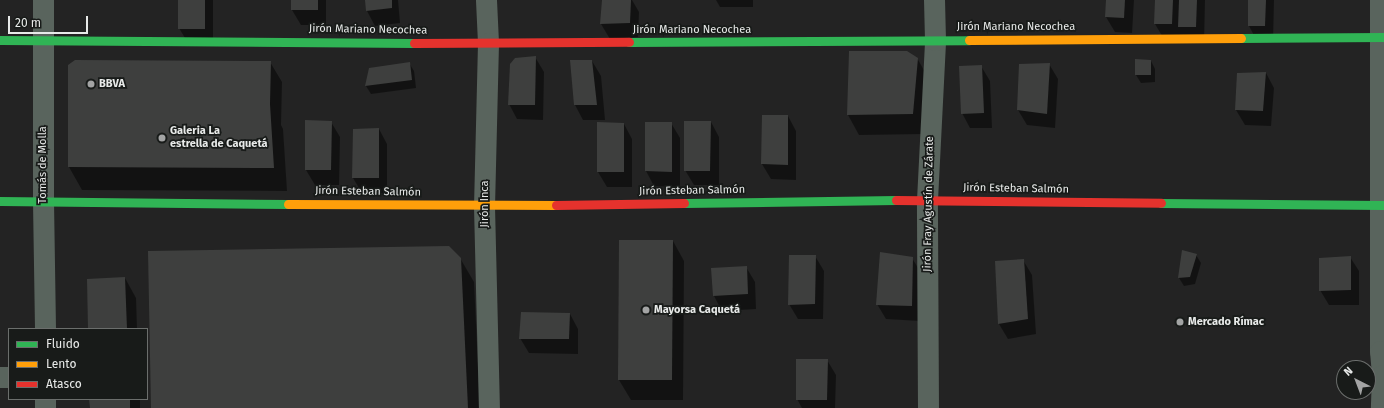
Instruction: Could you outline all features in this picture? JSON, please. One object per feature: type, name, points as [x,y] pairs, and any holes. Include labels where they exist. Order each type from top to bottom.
[{"type":"street","name":"Tomás de Molla","points":[[43,0],[43,201],[45,328]]},
{"type":"street","name":"Jirón Inca","points":[[486,0],[488,43],[484,206],[489,408]]},
{"type":"street","name":"Jirón Fray Agustín de Zárate","points":[[928,408],[927,200],[935,40],[934,0]]},
{"type":"street","points":[[1380,0],[1382,37],[1381,408]]},
{"type":"street","name":"Jirón Mariano Necochea","points":[[0,40],[44,39],[488,43],[1382,37]]},
{"type":"street","name":"Jirón Esteban Salmón","points":[[0,201],[484,206],[927,200],[1382,205]]},
{"type":"building","points":[[178,0],[205,0],[205,29],[178,29]]},
{"type":"building","points":[[291,0],[318,0],[318,10],[291,10]]},
{"type":"building","points":[[365,0],[392,0],[392,8],[366,11]]},
{"type":"building","points":[[602,0],[631,0],[630,23],[600,24]]},
{"type":"building","points":[[1106,0],[1125,0],[1124,18],[1105,17]]},
{"type":"building","points":[[1155,0],[1173,0],[1172,24],[1154,24]]},
{"type":"building","points":[[1179,0],[1197,0],[1196,27],[1178,27]]},
{"type":"building","points":[[1248,0],[1266,0],[1265,26],[1248,26]]},
{"type":"building","points":[[849,51],[907,51],[918,58],[913,114],[847,115]]},
{"type":"building","points":[[536,56],[535,105],[508,105],[510,64],[515,58]]},
{"type":"building","points":[[1135,59],[1151,60],[1151,75],[1135,75]]},
{"type":"building","points":[[75,60],[271,61],[270,104],[274,168],[68,167],[68,65]]},
{"type":"building","points":[[570,60],[592,60],[597,105],[574,105]]},
{"type":"building","points":[[410,62],[412,80],[365,86],[369,68]]},
{"type":"building","points":[[1050,63],[1047,114],[1017,110],[1019,64]]},
{"type":"building","points":[[982,65],[984,113],[961,114],[959,66]]},
{"type":"building","points":[[1266,72],[1263,111],[1235,110],[1237,73]]},
{"type":"building","points":[[762,115],[788,115],[788,165],[761,164]]},
{"type":"building","points":[[305,120],[332,121],[331,170],[305,170]]},
{"type":"building","points":[[684,121],[711,121],[710,171],[684,171]]},
{"type":"building","points":[[597,122],[624,123],[624,172],[597,172]]},
{"type":"building","points":[[645,122],[672,122],[672,172],[645,171]]},
{"type":"building","points":[[379,128],[379,178],[352,178],[353,129]]},
{"type":"building","name":"Mayorsa Caquetá","points":[[619,240],[673,240],[672,380],[618,380]]},
{"type":"building","points":[[449,246],[461,258],[468,408],[151,408],[148,251]]},
{"type":"building","points":[[1182,250],[1197,254],[1190,277],[1178,278]]},
{"type":"building","points":[[880,252],[913,257],[912,306],[876,305]]},
{"type":"building","points":[[789,255],[816,255],[815,304],[788,305]]},
{"type":"building","points":[[1351,256],[1351,290],[1319,291],[1319,258]]},
{"type":"building","points":[[1024,259],[1028,319],[998,324],[995,261]]},
{"type":"building","points":[[747,266],[748,294],[713,296],[711,268]]},
{"type":"building","points":[[125,277],[127,328],[88,328],[87,279]]},
{"type":"building","points":[[521,312],[570,313],[569,339],[519,339]]},
{"type":"building","points":[[796,359],[828,359],[827,400],[796,400]]},
{"type":"building","points":[[89,400],[130,400],[130,408],[90,408]]},
{"type":"traffic: fast","points":[[1241,38],[1384,37]]},
{"type":"traffic: fast","points":[[0,40],[414,43]]},
{"type":"traffic: fast","points":[[629,42],[969,40]]},
{"type":"traffic: fast","points":[[684,203],[896,200]]},
{"type":"traffic: fast","points":[[0,201],[288,204]]},
{"type":"traffic: fast","points":[[1161,203],[1384,205]]},
{"type":"traffic: slow","points":[[969,40],[1241,38]]},
{"type":"traffic: slow","points":[[288,204],[556,205]]},
{"type":"traffic: jam","points":[[414,43],[629,42]]},
{"type":"traffic: jam","points":[[896,200],[1161,203]]},
{"type":"traffic: jam","points":[[556,205],[684,203]]},
{"type":"place","name":"BBVA","points":[[91,84]]},
{"type":"place","name":"Galeria La estrella de Caquetá","points":[[162,138]]},
{"type":"place","name":"Mayorsa Caquetá","points":[[646,310]]},
{"type":"place","name":"Mercado Rímac","points":[[1180,322]]}]
